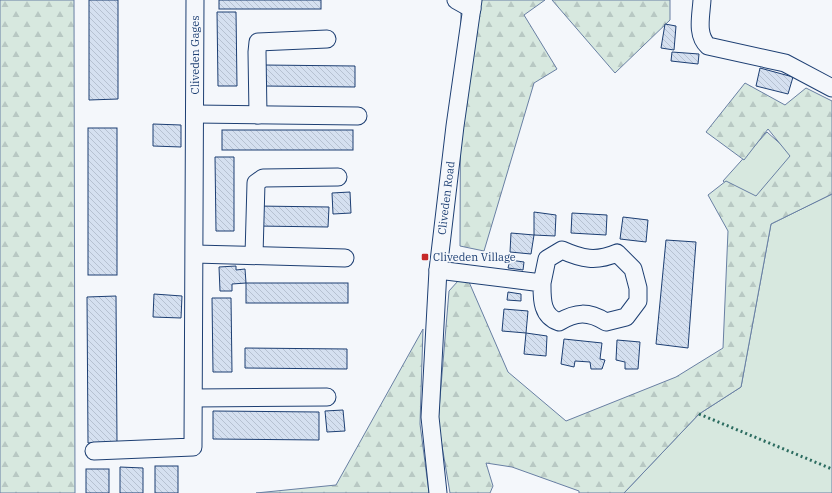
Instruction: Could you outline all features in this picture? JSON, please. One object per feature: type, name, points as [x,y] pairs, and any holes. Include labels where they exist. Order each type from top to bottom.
[{"type":"street","name":"Cliveden Gages","points":[[94,451],[193,447],[195,0]]},
{"type":"street","points":[[456,0],[472,5]]},
{"type":"street","points":[[702,0],[700,36],[702,41],[708,46],[785,63],[832,88]]},
{"type":"street","name":"Cliveden Road","points":[[438,493],[430,418],[438,270],[455,126],[472,5]]},
{"type":"street","points":[[258,115],[258,42],[327,39]]},
{"type":"street","points":[[195,112],[258,115],[358,116]]},
{"type":"street","points":[[254,255],[256,182],[263,178],[338,177]]},
{"type":"street","points":[[562,250],[579,258],[604,259],[617,253],[633,269],[638,288],[638,301],[626,317],[606,322],[594,314],[572,314],[559,322],[554,320],[542,306],[542,283],[547,259],[562,250]]},
{"type":"street","points":[[195,254],[345,258]]},
{"type":"street","points":[[438,270],[542,283]]},
{"type":"street","points":[[194,398],[327,398]]},
{"type":"green space","points":[[0,0],[74,0],[75,493],[0,493]]},
{"type":"green space","points":[[461,0],[545,0],[524,15],[557,69],[534,83],[484,251],[460,246]]},
{"type":"green space","points":[[552,0],[670,0],[670,20],[615,73]]},
{"type":"green space","points":[[745,83],[785,105],[806,88],[832,101],[832,194],[771,224],[741,387],[699,414],[624,493],[579,493],[579,491],[512,467],[486,463],[493,486],[490,493],[450,493],[438,422],[449,291],[458,281],[469,282],[508,372],[566,421],[676,377],[723,348],[728,231],[708,195],[726,181],[756,196],[790,156],[768,129],[744,160],[706,132]]},
{"type":"green space","points":[[767,132],[794,156],[751,205],[723,181]]},
{"type":"green space","points":[[832,194],[832,493],[624,493],[699,414],[741,387],[771,224]]},
{"type":"green space","points":[[423,329],[420,424],[429,493],[256,493],[336,485]]},
{"type":"building","points":[[89,0],[118,0],[118,99],[89,100]]},
{"type":"building","points":[[219,0],[321,0],[321,9],[219,9]]},
{"type":"building","points":[[217,12],[236,12],[237,86],[218,86]]},
{"type":"building","points":[[665,24],[676,26],[674,50],[661,48]]},
{"type":"building","points":[[672,52],[699,54],[698,64],[671,61]]},
{"type":"building","points":[[264,65],[355,66],[355,87],[264,86]]},
{"type":"building","points":[[760,68],[793,77],[788,94],[756,86]]},
{"type":"building","points":[[153,124],[181,125],[181,147],[153,146]]},
{"type":"building","points":[[88,128],[117,128],[117,275],[88,275]]},
{"type":"building","points":[[222,130],[353,130],[353,150],[222,150]]},
{"type":"building","points":[[215,157],[234,157],[234,231],[216,231]]},
{"type":"building","points":[[350,192],[351,213],[333,214],[332,193]]},
{"type":"building","points":[[257,206],[329,207],[328,227],[257,226]]},
{"type":"building","points":[[534,212],[556,215],[555,236],[534,235]]},
{"type":"building","points":[[572,213],[607,215],[606,235],[571,233]]},
{"type":"building","points":[[623,217],[648,220],[646,242],[620,239]]},
{"type":"building","points":[[511,233],[534,235],[531,254],[510,252]]},
{"type":"building","points":[[666,240],[696,242],[688,348],[656,344]]},
{"type":"building","points":[[510,260],[524,262],[523,270],[508,268]]},
{"type":"building","points":[[236,266],[236,270],[245,269],[246,283],[232,284],[232,291],[220,291],[219,267]]},
{"type":"building","points":[[246,283],[348,283],[348,303],[246,303]]},
{"type":"building","points":[[508,292],[521,294],[521,301],[507,300]]},
{"type":"building","points":[[154,294],[182,296],[181,318],[153,317]]},
{"type":"building","points":[[116,296],[117,443],[88,443],[87,297]]},
{"type":"building","points":[[212,298],[231,298],[232,372],[213,372]]},
{"type":"building","points":[[504,309],[528,311],[526,333],[502,331]]},
{"type":"building","points":[[526,333],[547,336],[546,356],[524,354]]},
{"type":"building","points":[[564,339],[602,343],[600,359],[605,360],[602,369],[591,369],[590,362],[575,361],[574,367],[561,364]]},
{"type":"building","points":[[617,340],[640,342],[638,369],[625,369],[625,362],[616,360]]},
{"type":"building","points":[[245,348],[347,349],[347,369],[245,368]]},
{"type":"building","points":[[343,410],[345,431],[327,432],[325,411]]},
{"type":"building","points":[[213,411],[319,412],[319,440],[213,439]]},
{"type":"building","points":[[155,466],[178,466],[178,493],[155,493]]},
{"type":"building","points":[[120,467],[143,468],[143,493],[120,493]]},
{"type":"building","points":[[86,469],[109,469],[109,493],[86,493]]},
{"type":"hedge","points":[[699,414],[832,469]]},
{"type":"place","name":"Cliveden Village","points":[[425,257]]}]
